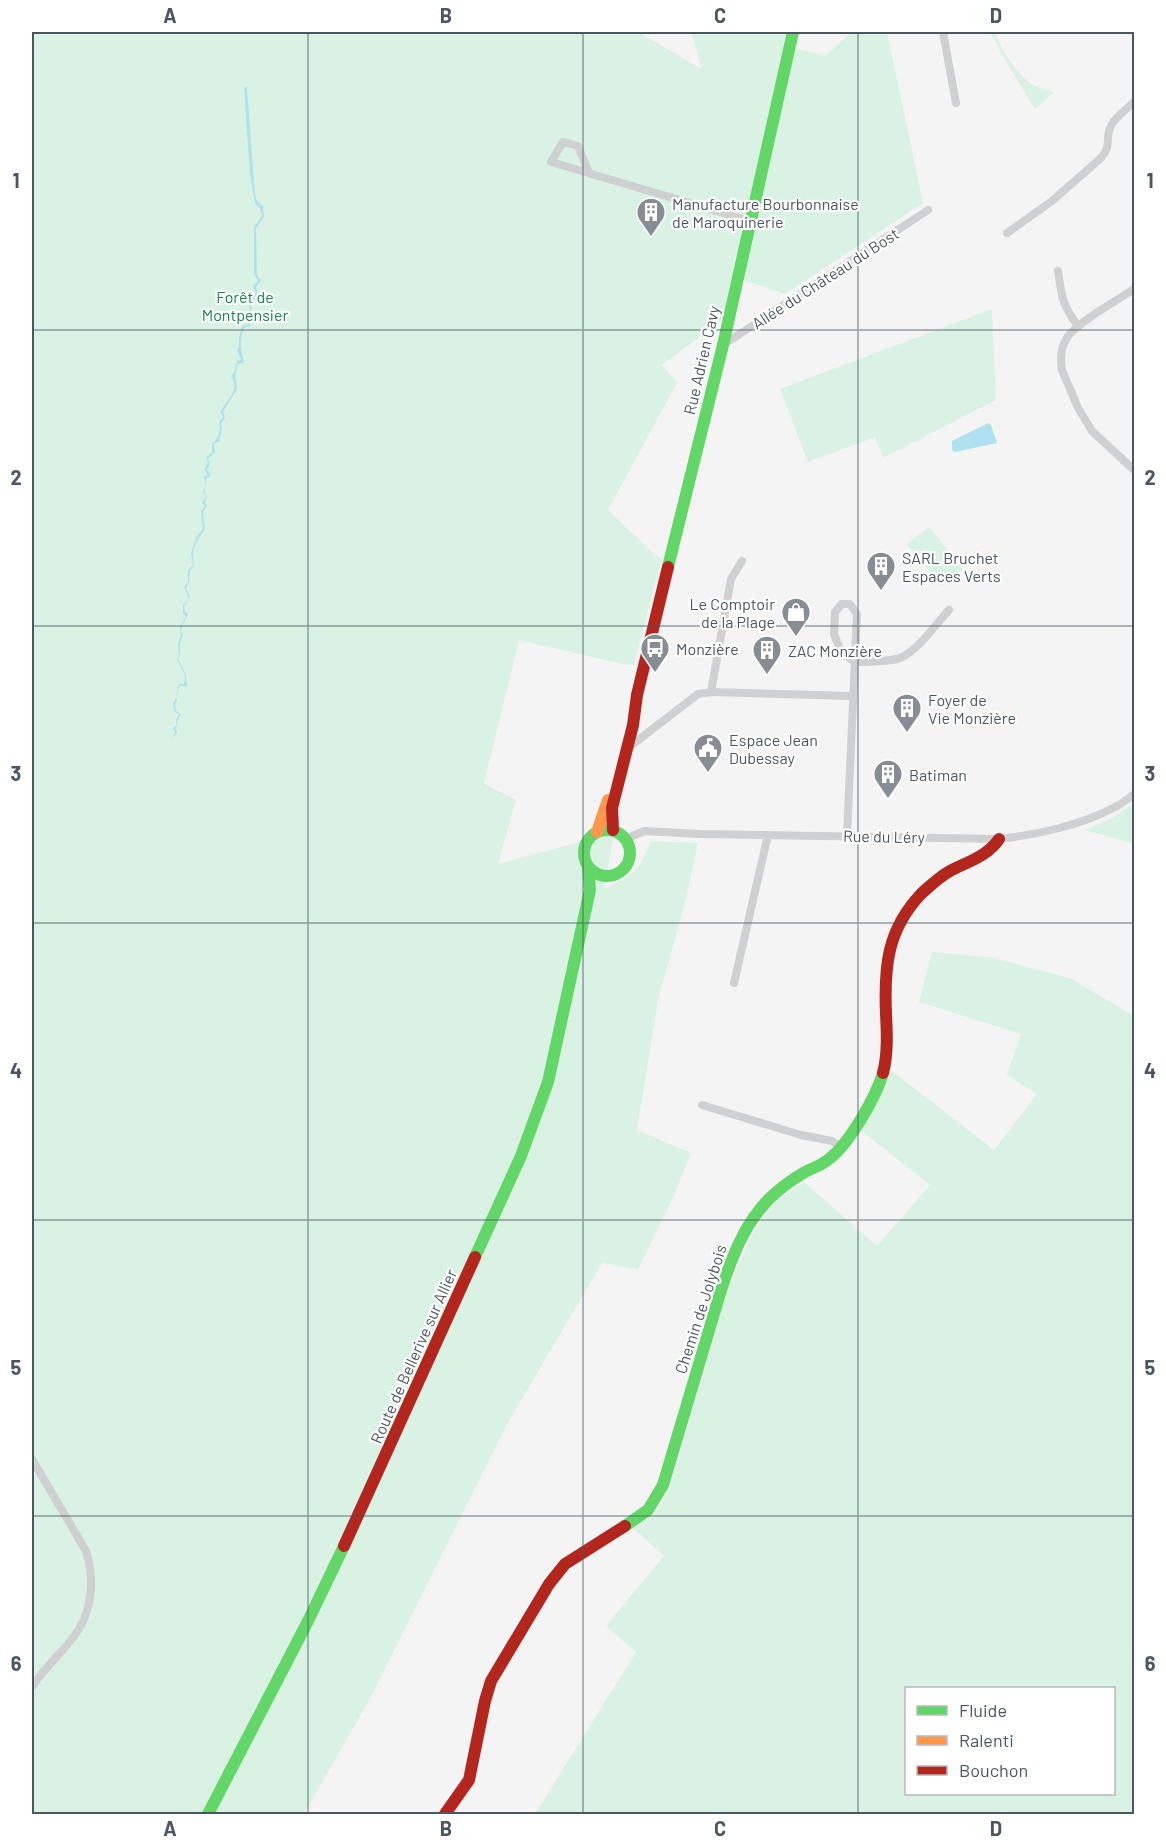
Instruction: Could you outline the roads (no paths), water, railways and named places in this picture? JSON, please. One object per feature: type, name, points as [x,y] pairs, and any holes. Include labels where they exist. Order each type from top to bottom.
[{"type":"main road","name":"Rue Adrien Cavy","points":[[597,832],[604,815],[637,695],[723,345],[793,32]]},
{"type":"main road","name":"Rue Adrien Cavy","points":[[613,830],[612,808],[633,725],[637,695]]},
{"type":"main road","points":[[613,830],[626,839],[630,854],[624,868],[611,876],[603,876],[588,867],[584,853],[585,845],[597,832],[613,830]]},
{"type":"main road","name":"Chemin de Jolybois","points":[[445,1815],[469,1780],[491,1681],[549,1584],[565,1564],[645,1513],[657,1497],[663,1485],[724,1282],[754,1216],[774,1192],[790,1180],[834,1156],[858,1122],[880,1080],[887,1050],[886,959],[891,940],[900,921],[931,885],[947,873],[984,853],[998,843],[999,839]]},
{"type":"main road","name":"Route de Bellerive sur Allier","points":[[208,1815],[348,1538],[521,1156],[548,1082],[590,890],[588,867]]},
{"type":"main road","points":[[590,890],[603,876]]},
{"type":"street","points":[[943,32],[956,103]]},
{"type":"street","points":[[1007,233],[1052,201],[1101,158],[1108,150],[1109,130],[1134,102]]},
{"type":"street","points":[[589,173],[579,147],[563,142],[551,162],[750,221]]},
{"type":"street","name":"Allée du Château du Bost","points":[[723,345],[928,210]]},
{"type":"street","points":[[1058,271],[1066,309],[1078,326]]},
{"type":"street","points":[[1134,289],[1078,326],[1065,341],[1062,351],[1062,370],[1078,408],[1092,431],[1134,470]]},
{"type":"street","points":[[711,692],[731,579],[742,561]]},
{"type":"street","points":[[847,835],[853,696],[855,662],[857,614],[850,604],[842,604],[835,612],[834,634],[841,652],[855,662],[903,657],[950,610]]},
{"type":"street","points":[[627,749],[698,694],[711,692],[853,696]]},
{"type":"street","points":[[633,725],[649,731]]},
{"type":"street","name":"Rue du Léry","points":[[626,839],[644,831],[999,839],[1077,822],[1116,807],[1134,794]]},
{"type":"street","points":[[734,983],[768,835]]},
{"type":"street","points":[[702,1105],[801,1135],[832,1141],[841,1147]]},
{"type":"street","points":[[32,1459],[86,1551],[91,1568],[87,1610],[79,1629],[32,1687]]},
{"type":"water","points":[[247,87],[255,195],[257,201],[263,206],[264,217],[256,228],[257,275],[261,281],[256,287],[258,295],[251,304],[252,317],[249,321],[251,326],[244,328],[242,333],[241,346],[244,363],[238,364],[237,367],[237,389],[223,412],[225,418],[221,423],[219,441],[214,444],[215,452],[208,459],[210,464],[207,470],[211,475],[206,479],[206,484],[204,476],[208,474],[204,470],[208,463],[206,457],[212,452],[212,444],[219,434],[219,422],[223,417],[220,412],[233,390],[234,381],[231,376],[237,361],[241,360],[237,350],[239,338],[242,326],[248,324],[249,305],[256,294],[253,286],[258,281],[254,274],[254,227],[262,216],[255,203],[250,175],[244,88]]},
{"type":"water","points":[[988,423],[991,425],[997,443],[955,452],[952,450],[952,441]]},
{"type":"water","points":[[205,487],[207,496],[205,502],[207,506],[203,512],[205,529],[195,546],[194,565],[190,571],[189,582],[186,588],[190,598],[184,606],[188,614],[182,626],[183,634],[178,659],[186,675],[187,687],[180,685],[176,697],[176,711],[181,714],[176,728],[177,733],[171,738],[175,733],[173,728],[179,714],[175,712],[173,704],[180,683],[184,684],[185,675],[177,660],[180,627],[186,616],[183,613],[183,605],[189,599],[184,587],[188,582],[188,570],[193,565],[191,553],[197,536],[203,529],[201,511],[205,506],[202,503],[206,496],[203,492]]},
{"type":"place","name":"Manufacture Bourbonnaise de Maroquinerie","points":[[651,238]]},
{"type":"place","name":"SARL Bruchet Espaces Verts","points":[[881,592]]},
{"type":"place","name":"Le Comptoir de la Plage","points":[[796,638]]},
{"type":"place","name":"Monzière","points":[[655,674]]},
{"type":"place","name":"ZAC Monzière","points":[[767,676]]},
{"type":"place","name":"Foyer de Vie Monzière","points":[[907,734]]},
{"type":"place","name":"Espace Jean Dubessay","points":[[708,774]]},
{"type":"place","name":"Batiman","points":[[888,800]]},
{"type":"park label","name":"Forêt de Montpensier","points":[[245,305]]}]
